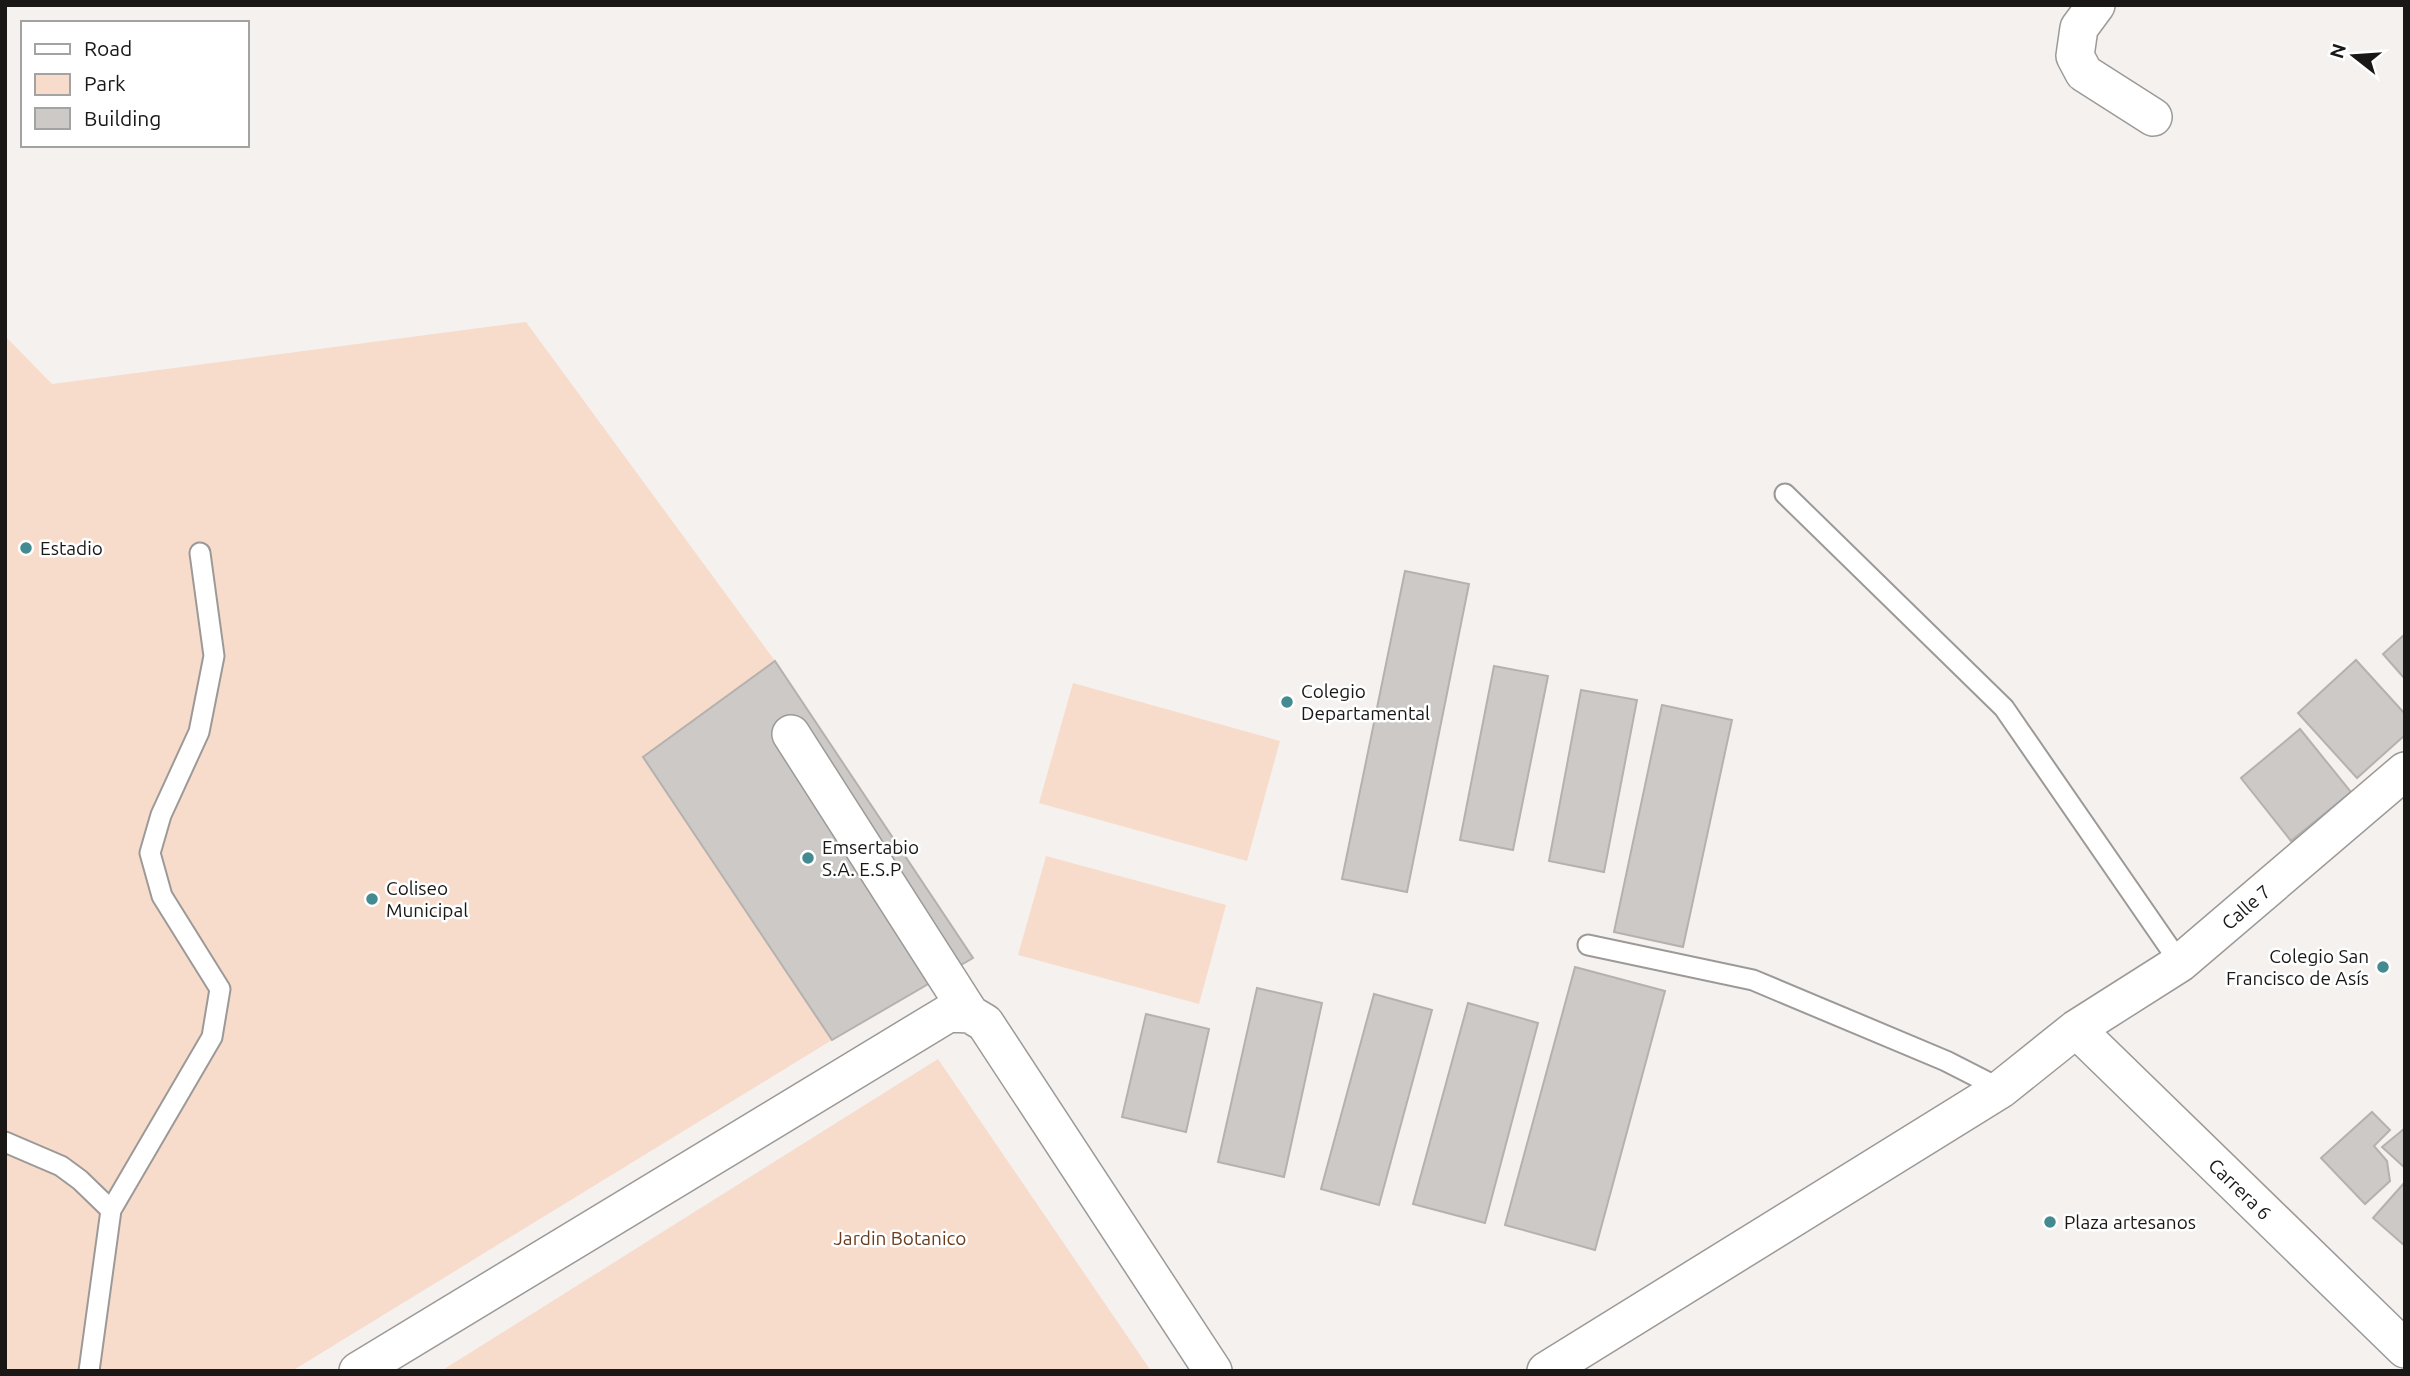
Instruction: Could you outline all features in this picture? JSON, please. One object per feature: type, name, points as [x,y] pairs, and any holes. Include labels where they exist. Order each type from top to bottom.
[{"type":"street","points":[[2096,5],[2079,28],[2076,57],[2084,73],[2154,117]]},
{"type":"street","points":[[791,734],[970,1014],[985,1023],[1213,1371]]},
{"type":"street","name":"Calle 7","points":[[1546,1371],[2001,1088],[2076,1029],[2180,963],[2405,771]]},
{"type":"street","points":[[358,1371],[950,1013],[970,1014]]},
{"type":"street","name":"Carrera 6","points":[[2076,1029],[2405,1349]]},
{"type":"lane","points":[[1785,494],[2004,708],[2180,963]]},
{"type":"lane","points":[[89,1371],[111,1210],[212,1037],[220,989],[162,896],[150,853],[161,815],[199,732],[214,656],[200,553]]},
{"type":"lane","points":[[1588,945],[1753,980],[2001,1088]]},
{"type":"lane","points":[[5,1142],[61,1166],[111,1210]]},
{"type":"green space","name":"Coliseo Municipal","points":[[526,322],[775,661],[644,758],[832,1040],[292,1371],[5,1371],[5,336],[52,384]]},
{"type":"green space","points":[[1073,683],[1280,741],[1247,861],[1039,803]]},
{"type":"green space","points":[[1046,856],[1226,905],[1199,1004],[1018,955]]},
{"type":"green space","name":"Jardin Botanico","points":[[938,1059],[1151,1371],[441,1371]]},
{"type":"building","points":[[1405,571],[1469,584],[1407,892],[1342,879]]},
{"type":"building","points":[[2405,634],[2405,679],[2383,654]]},
{"type":"building","points":[[2356,660],[2405,714],[2405,735],[2357,778],[2298,713]]},
{"type":"building","name":"Emsertabio S.A. E.S.P","points":[[775,661],[973,958],[832,1040],[643,757]]},
{"type":"building","points":[[1494,666],[1548,676],[1513,850],[1460,840]]},
{"type":"building","points":[[1581,690],[1637,700],[1604,872],[1549,861]]},
{"type":"building","points":[[1662,705],[1732,720],[1683,947],[1614,932]]},
{"type":"building","points":[[2300,729],[2351,792],[2291,841],[2241,778]]},
{"type":"building","points":[[1575,967],[1665,991],[1595,1250],[1505,1225]]},
{"type":"building","points":[[1257,988],[1322,1003],[1284,1177],[1218,1162]]},
{"type":"building","points":[[1374,994],[1432,1010],[1379,1205],[1321,1189]]},
{"type":"building","points":[[1468,1003],[1538,1023],[1485,1223],[1413,1204]]},
{"type":"building","points":[[1146,1014],[1209,1029],[1186,1132],[1122,1117]]},
{"type":"building","points":[[2372,1112],[2390,1130],[2374,1146],[2387,1161],[2390,1181],[2365,1204],[2321,1158]]},
{"type":"building","points":[[2405,1128],[2405,1168],[2382,1147]]},
{"type":"building","points":[[2405,1182],[2405,1246],[2373,1218]]},
{"type":"place","name":"Estadio","points":[[26,548]]},
{"type":"place","name":"Colegio Departamental","points":[[1287,702]]},
{"type":"place","name":"Emsertabio S.A. E.S.P","points":[[808,858]]},
{"type":"place","name":"Coliseo Municipal","points":[[372,899]]},
{"type":"place","name":"Colegio San Francisco de Asís","points":[[2383,967]]},
{"type":"place","name":"Plaza artesanos","points":[[2050,1222]]}]
